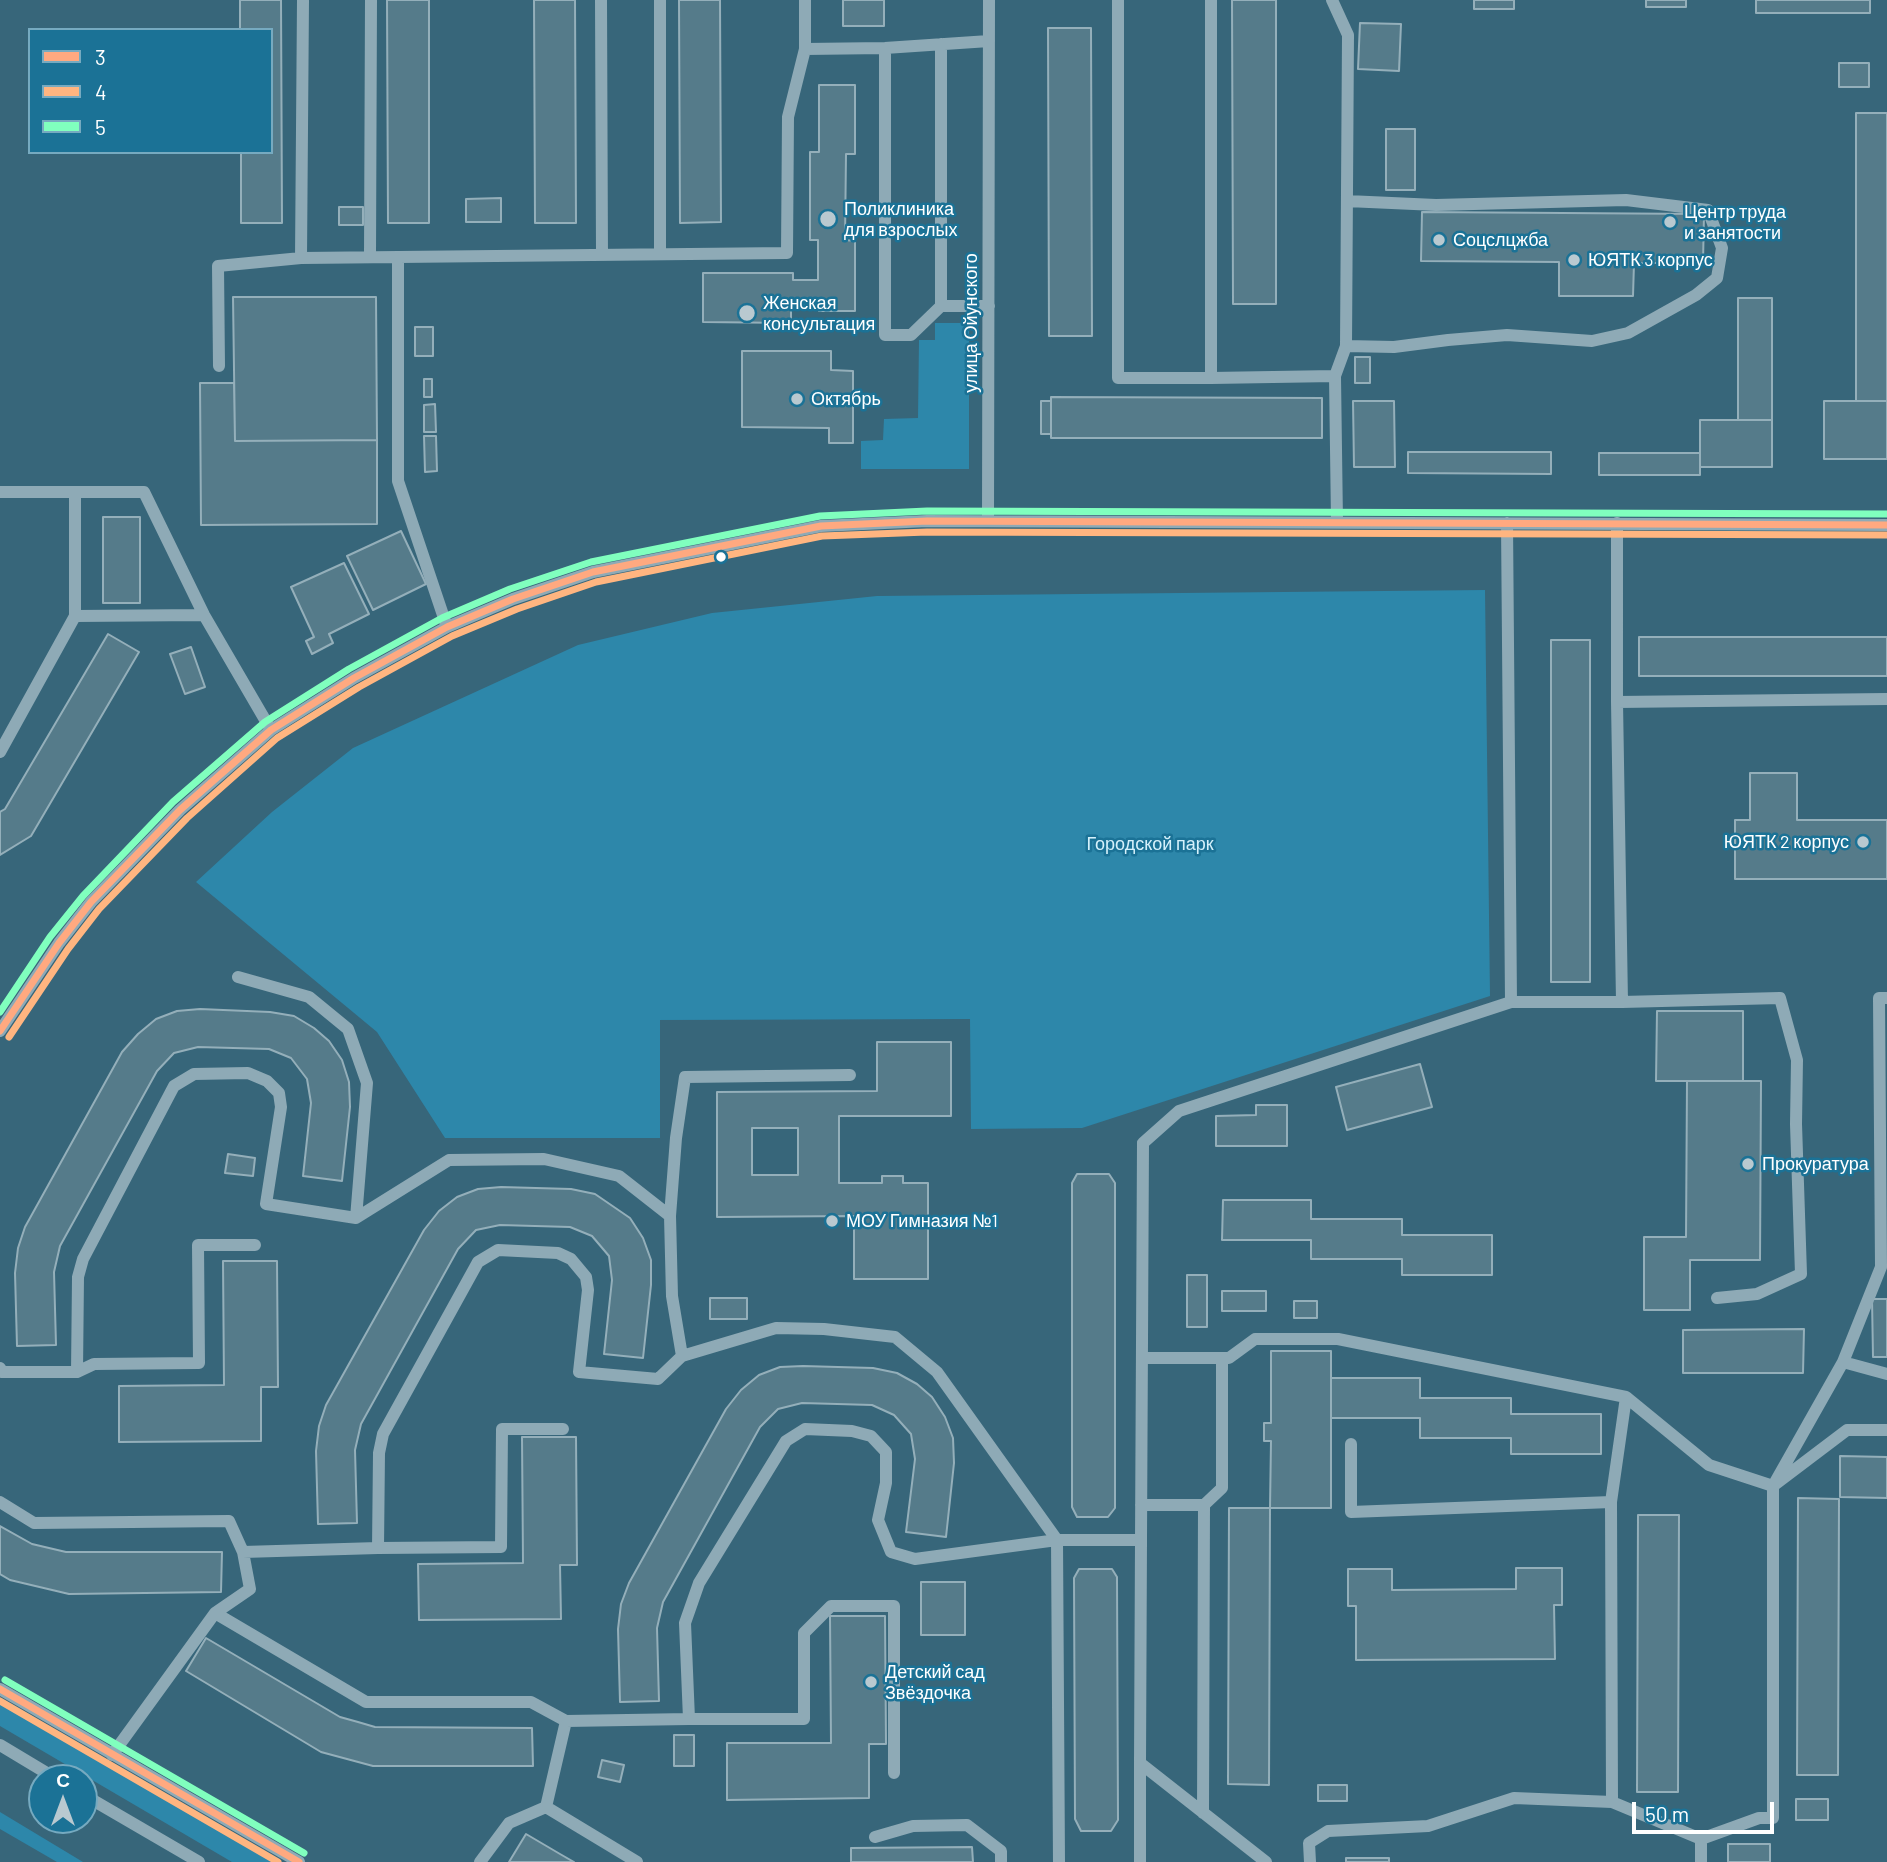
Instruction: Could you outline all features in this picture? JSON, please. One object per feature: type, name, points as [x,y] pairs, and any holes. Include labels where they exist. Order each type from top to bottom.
[{"type":"street","points":[[301,258],[303,0]]},
{"type":"street","points":[[370,257],[371,0]]},
{"type":"street","points":[[601,0],[601,255]]},
{"type":"street","points":[[660,0],[660,254]]},
{"type":"street","points":[[219,366],[218,266],[301,258],[787,253],[788,117],[805,49],[805,0]]},
{"type":"street","name":"улица Ойунского","points":[[988,520],[989,0]]},
{"type":"street","points":[[1118,0],[1118,378],[1335,376]]},
{"type":"street","points":[[1211,0],[1211,378]]},
{"type":"street","points":[[1332,0],[1348,35],[1346,346],[1335,376],[1337,522]]},
{"type":"street","points":[[805,49],[885,48],[989,41]]},
{"type":"street","points":[[941,44],[941,306]]},
{"type":"street","points":[[885,48],[884,335],[911,335],[941,306],[989,306]]},
{"type":"street","points":[[1346,346],[1394,347],[1507,335],[1592,341],[1628,333],[1696,295],[1717,278],[1722,248],[1707,210],[1683,206],[1626,200],[1436,205],[1347,201]]},
{"type":"street","points":[[398,257],[398,481],[447,627]]},
{"type":"street","points":[[0,492],[144,492],[204,615],[271,730]]},
{"type":"street","points":[[0,752],[75,616],[75,492]]},
{"type":"street","points":[[0,1031],[59,943],[91,902],[180,810],[271,730],[354,678],[447,627],[513,599],[593,572],[807,528],[847,524],[988,520],[1887,525]]},
{"type":"street","points":[[1507,523],[1511,1002]]},
{"type":"street","points":[[1617,523],[1616,702],[1622,1002]]},
{"type":"street","points":[[75,616],[204,615]]},
{"type":"street","points":[[1616,702],[1887,699]]},
{"type":"street","points":[[238,977],[309,997],[348,1029],[368,1083],[356,1218]]},
{"type":"street","points":[[1140,1862],[1143,1143],[1179,1111],[1511,1002],[1780,998],[1797,1060],[1796,1124],[1801,1274],[1757,1294],[1717,1298]]},
{"type":"street","points":[[1310,1862],[1309,1843],[1328,1831],[1428,1826],[1514,1798],[1612,1801],[1701,1839],[1759,1818],[1773,1818],[1773,1486],[1843,1362],[1881,1267],[1879,998],[1887,998]]},
{"type":"street","points":[[77,1372],[78,1277],[83,1259],[174,1086],[194,1074],[248,1073],[267,1081],[279,1093],[281,1107],[266,1204],[356,1218],[449,1160],[544,1159],[619,1176],[670,1216]]},
{"type":"street","points":[[682,1356],[672,1296],[670,1216],[676,1138],[685,1077],[850,1075]]},
{"type":"street","points":[[1,1371],[77,1372],[94,1364],[199,1363],[198,1245],[255,1245]]},
{"type":"street","points":[[378,1548],[379,1453],[383,1434],[478,1262],[498,1250],[558,1253],[571,1259],[586,1277],[588,1290],[579,1372],[658,1379],[682,1356],[776,1328],[824,1329],[895,1337],[937,1372],[1057,1540],[1059,1862]]},
{"type":"street","points":[[1142,1358],[1228,1358],[1255,1339],[1338,1339],[1626,1397],[1709,1465],[1773,1486]]},
{"type":"street","points":[[1141,1505],[1204,1505],[1222,1488],[1222,1358]]},
{"type":"street","points":[[1843,1362],[1887,1374]]},
{"type":"street","points":[[1612,1801],[1611,1502],[1626,1397]]},
{"type":"street","points":[[243,1552],[501,1547],[502,1429],[563,1429]]},
{"type":"street","points":[[689,1719],[685,1623],[699,1583],[786,1441],[805,1429],[852,1431],[871,1436],[886,1452],[886,1483],[878,1520],[891,1552],[915,1559],[1057,1540],[1141,1540]]},
{"type":"street","points":[[1773,1486],[1847,1430],[1887,1430]]},
{"type":"street","points":[[1351,1444],[1351,1511],[1611,1502]]},
{"type":"street","points":[[0,1503],[34,1523],[229,1521],[243,1552],[250,1589],[215,1613],[113,1755]]},
{"type":"street","points":[[1203,1813],[1204,1505]]},
{"type":"street","points":[[215,1613],[366,1702],[531,1702],[566,1721],[804,1719],[804,1633],[831,1606],[894,1606],[894,1773]]},
{"type":"street","points":[[0,1689],[299,1862]]},
{"type":"street","points":[[545,1807],[566,1721]]},
{"type":"street","points":[[0,1745],[32,1764]]},
{"type":"street","points":[[1140,1763],[1266,1862]]},
{"type":"street","points":[[98,1803],[199,1862]]},
{"type":"street","points":[[480,1862],[509,1823],[545,1807]]},
{"type":"street","points":[[545,1807],[637,1862]]},
{"type":"street","points":[[875,1837],[914,1826],[967,1825],[1001,1851],[1001,1862]]},
{"type":"street","points":[[1701,1839],[1701,1862]]},
{"type":"green space","points":[[935,323],[969,323],[969,469],[861,469],[861,441],[883,440],[884,419],[918,418],[919,340],[935,340]]},
{"type":"green space","name":"Городской парк","points":[[1485,590],[1490,996],[1082,1128],[971,1129],[970,1019],[660,1020],[660,1138],[445,1138],[377,1032],[196,882],[272,812],[353,748],[578,645],[712,613],[877,596]]},
{"type":"green space","points":[[0,1701],[278,1862],[232,1862],[98,1783],[98,1764],[65,1764],[0,1726]]},
{"type":"green space","points":[[0,1812],[28,1829],[28,1834],[37,1834],[83,1862],[57,1862],[0,1829]]},
{"type":"building","points":[[240,0],[281,0],[282,223],[241,223],[241,154],[273,154],[273,28],[240,28]]},
{"type":"building","points":[[387,0],[429,0],[429,223],[388,223]]},
{"type":"building","points":[[534,0],[575,0],[576,223],[535,223]]},
{"type":"building","points":[[679,0],[720,0],[721,222],[680,223]]},
{"type":"building","points":[[843,0],[884,0],[884,26],[843,26]]},
{"type":"building","points":[[1232,0],[1276,0],[1276,304],[1233,304]]},
{"type":"building","points":[[1474,0],[1514,0],[1514,9],[1474,9]]},
{"type":"building","points":[[1646,0],[1686,0],[1686,7],[1646,7]]},
{"type":"building","points":[[1756,0],[1870,0],[1870,13],[1756,13]]},
{"type":"building","points":[[1360,23],[1401,24],[1399,71],[1358,69]]},
{"type":"building","points":[[1048,28],[1091,28],[1092,336],[1049,336]]},
{"type":"building","points":[[1839,63],[1869,63],[1869,87],[1839,87]]},
{"type":"building","name":"Поликлиника для взрослых","points":[[819,85],[855,85],[855,154],[846,154],[845,240],[855,241],[855,311],[819,311],[819,305],[791,305],[791,323],[703,322],[703,273],[793,273],[793,280],[818,280],[818,240],[810,240],[810,152],[819,152]]},
{"type":"building","points":[[1856,113],[1887,113],[1887,401],[1856,401]]},
{"type":"building","points":[[1386,129],[1415,129],[1415,190],[1386,190]]},
{"type":"building","points":[[501,198],[501,222],[466,222],[466,199]]},
{"type":"building","points":[[339,207],[363,207],[363,225],[339,225]]},
{"type":"building","points":[[1422,212],[1704,214],[1703,263],[1634,263],[1633,296],[1559,296],[1559,262],[1421,261]]},
{"type":"building","points":[[233,297],[376,297],[377,440],[235,441]]},
{"type":"building","points":[[1738,298],[1772,298],[1772,420],[1738,420]]},
{"type":"building","points":[[415,327],[433,327],[433,356],[415,356]]},
{"type":"building","name":"Октябрь","points":[[742,351],[831,351],[831,370],[853,371],[853,443],[829,443],[829,428],[742,427]]},
{"type":"building","points":[[1355,357],[1370,357],[1370,383],[1355,383]]},
{"type":"building","points":[[424,379],[432,379],[432,397],[424,397]]},
{"type":"building","points":[[200,383],[234,383],[235,441],[377,440],[377,524],[201,525]]},
{"type":"building","points":[[1051,397],[1322,398],[1322,438],[1051,438]]},
{"type":"building","points":[[1041,401],[1051,401],[1051,434],[1041,434]]},
{"type":"building","points":[[1353,401],[1394,401],[1395,467],[1354,467]]},
{"type":"building","points":[[1824,401],[1887,401],[1887,459],[1824,459]]},
{"type":"building","points":[[435,404],[436,432],[424,432],[424,405]]},
{"type":"building","points":[[1700,420],[1772,420],[1772,467],[1700,467]]},
{"type":"building","points":[[424,436],[436,436],[437,471],[425,472]]},
{"type":"building","points":[[1408,452],[1551,452],[1551,474],[1408,473]]},
{"type":"building","points":[[1599,453],[1700,453],[1700,475],[1599,475]]},
{"type":"building","points":[[103,517],[140,517],[140,603],[103,603]]},
{"type":"building","points":[[401,531],[426,584],[373,610],[347,556]]},
{"type":"building","points":[[344,563],[369,614],[329,634],[333,643],[312,654],[306,641],[314,637],[291,587]]},
{"type":"building","points":[[108,634],[139,652],[31,836],[0,855],[0,812],[5,809]]},
{"type":"building","points":[[1639,637],[1887,637],[1887,676],[1639,676]]},
{"type":"building","points":[[1551,640],[1590,640],[1590,982],[1551,982]]},
{"type":"building","points":[[191,647],[205,687],[185,694],[170,654]]},
{"type":"building","points":[[1750,773],[1797,773],[1797,820],[1887,820],[1887,879],[1735,879],[1735,820],[1750,820]]},
{"type":"building","points":[[200,1009],[270,1012],[294,1016],[329,1041],[342,1060],[349,1082],[350,1107],[342,1181],[303,1176],[311,1103],[307,1079],[291,1058],[269,1049],[198,1047],[174,1053],[157,1071],[60,1246],[54,1272],[56,1345],[17,1346],[15,1273],[18,1248],[25,1227],[122,1052],[156,1019],[177,1011]]},
{"type":"building","points":[[1657,1011],[1743,1011],[1743,1081],[1656,1081]]},
{"type":"building","points":[[877,1042],[951,1042],[951,1116],[839,1116],[839,1183],[882,1183],[882,1176],[903,1176],[903,1183],[928,1183],[928,1279],[854,1279],[854,1216],[717,1217],[717,1092],[877,1091]],"holes":[[[752,1128],[798,1128],[798,1175],[752,1175]]]},
{"type":"building","points":[[1420,1064],[1432,1107],[1347,1130],[1336,1087]]},
{"type":"building","points":[[1687,1081],[1761,1081],[1760,1260],[1690,1260],[1690,1310],[1644,1310],[1644,1237],[1686,1237]]},
{"type":"building","points":[[1256,1105],[1287,1105],[1287,1146],[1216,1146],[1216,1116],[1256,1115]]},
{"type":"building","points":[[228,1154],[255,1158],[253,1176],[225,1173]]},
{"type":"building","points":[[1077,1174],[1109,1174],[1115,1183],[1115,1508],[1108,1517],[1077,1517],[1072,1507],[1072,1183]]},
{"type":"building","points":[[478,1189],[571,1189],[595,1194],[630,1218],[643,1238],[651,1260],[643,1358],[604,1354],[612,1280],[609,1256],[592,1236],[570,1227],[500,1225],[476,1230],[458,1249],[361,1424],[355,1450],[357,1523],[318,1524],[316,1451],[319,1426],[326,1405],[424,1230],[439,1211],[457,1197]]},
{"type":"building","points":[[1223,1200],[1311,1200],[1311,1219],[1402,1219],[1402,1235],[1492,1235],[1492,1275],[1402,1275],[1402,1259],[1311,1259],[1311,1240],[1222,1240]]},
{"type":"building","points":[[223,1261],[277,1261],[278,1387],[261,1387],[261,1441],[119,1442],[119,1386],[224,1385]]},
{"type":"building","points":[[1187,1275],[1207,1275],[1207,1327],[1187,1327]]},
{"type":"building","points":[[1222,1291],[1266,1291],[1266,1311],[1222,1311]]},
{"type":"building","points":[[710,1298],[747,1298],[747,1319],[710,1319]]},
{"type":"building","points":[[1872,1299],[1887,1299],[1887,1357],[1873,1357]]},
{"type":"building","points":[[1294,1301],[1317,1301],[1317,1318],[1294,1318]]},
{"type":"building","points":[[1804,1329],[1803,1373],[1683,1373],[1683,1330]]},
{"type":"building","points":[[1271,1351],[1331,1351],[1331,1508],[1270,1508],[1271,1441],[1264,1441],[1264,1423],[1271,1423]]},
{"type":"building","points":[[780,1367],[873,1368],[897,1373],[917,1384],[932,1397],[945,1417],[953,1438],[954,1463],[946,1537],[906,1532],[915,1459],[911,1434],[894,1415],[872,1405],[802,1403],[778,1409],[760,1427],[663,1602],[657,1628],[659,1701],[620,1702],[618,1629],[621,1604],[629,1583],[726,1409],[741,1390],[759,1375]]},
{"type":"building","points":[[1331,1378],[1420,1378],[1420,1398],[1511,1398],[1511,1414],[1601,1414],[1601,1454],[1511,1454],[1511,1438],[1420,1438],[1420,1418],[1331,1418]]},
{"type":"building","points":[[522,1437],[576,1437],[577,1565],[560,1565],[561,1619],[419,1620],[418,1564],[523,1563]]},
{"type":"building","points":[[1840,1456],[1887,1457],[1887,1498],[1840,1497]]},
{"type":"building","points":[[1798,1498],[1839,1499],[1838,1775],[1797,1775]]},
{"type":"building","points":[[1229,1508],[1270,1508],[1269,1785],[1228,1784]]},
{"type":"building","points":[[1638,1515],[1679,1515],[1678,1792],[1637,1792]]},
{"type":"building","points":[[0,1526],[32,1544],[66,1552],[222,1552],[221,1592],[69,1594],[10,1580],[0,1574]]},
{"type":"building","points":[[1516,1568],[1562,1568],[1562,1605],[1554,1605],[1555,1659],[1356,1660],[1356,1606],[1348,1606],[1348,1569],[1392,1569],[1392,1590],[1516,1589]]},
{"type":"building","points":[[1079,1569],[1112,1569],[1117,1577],[1118,1820],[1111,1831],[1081,1831],[1075,1819],[1074,1578]]},
{"type":"building","points":[[921,1582],[965,1582],[965,1635],[921,1635]]},
{"type":"building","points":[[830,1616],[885,1616],[886,1744],[869,1744],[869,1798],[727,1800],[727,1743],[831,1743]]},
{"type":"building","points":[[206,1638],[340,1717],[375,1727],[532,1728],[533,1766],[373,1766],[321,1752],[186,1671]]},
{"type":"building","points":[[674,1735],[694,1735],[694,1766],[674,1766]]},
{"type":"building","points":[[602,1760],[624,1765],[620,1782],[598,1777]]},
{"type":"building","points":[[1318,1785],[1347,1785],[1347,1801],[1318,1801]]},
{"type":"building","points":[[1796,1799],[1828,1799],[1828,1820],[1796,1820]]},
{"type":"building","points":[[526,1834],[560,1854],[574,1862],[509,1862]]},
{"type":"building","points":[[1728,1844],[1770,1844],[1770,1862],[1728,1862]]},
{"type":"building","points":[[972,1847],[973,1862],[851,1862],[851,1848]]},
{"type":"building","points":[[1346,1858],[1389,1858],[1389,1862],[1346,1862]]},
{"type":"transit line","name":"5","points":[[0,1012],[50,937],[83,896],[173,802],[265,722],[349,669],[442,618],[510,589],[591,562],[820,516],[927,511],[1887,514]]},
{"type":"transit line","name":"3","points":[[0,1031],[59,943],[91,902],[180,810],[271,730],[354,678],[447,627],[513,599],[593,572],[821,526],[927,521],[1887,525]]},
{"type":"transit line","name":"4","points":[[9,1037],[68,949],[99,909],[187,818],[277,738],[359,687],[452,636],[517,609],[596,582],[822,536],[927,532],[1887,535]]},
{"type":"transit line","name":"5","points":[[5,1680],[304,1853]]},
{"type":"transit line","name":"3","points":[[0,1689],[299,1862]]},
{"type":"transit line","name":"4","points":[[0,1701],[278,1862]]},
{"type":"place","name":"Поликлиника для взрослых","points":[[828,219]]},
{"type":"place","name":"Центр труда и занятости","points":[[1670,222]]},
{"type":"place","name":"Соцслцжба","points":[[1439,240]]},
{"type":"place","name":"ЮЯТК 3 корпус","points":[[1574,260]]},
{"type":"place","name":"Женская консультация","points":[[747,313]]},
{"type":"place","name":"Октябрь","points":[[797,399]]},
{"type":"place","name":"ЮЯТК 2 корпус","points":[[1863,842]]},
{"type":"place","name":"Прокуратура","points":[[1748,1164]]},
{"type":"place","name":"МОУ Гимназия №1","points":[[832,1221]]},
{"type":"place","name":"Детский сад Звёздочка","points":[[871,1682]]}]
